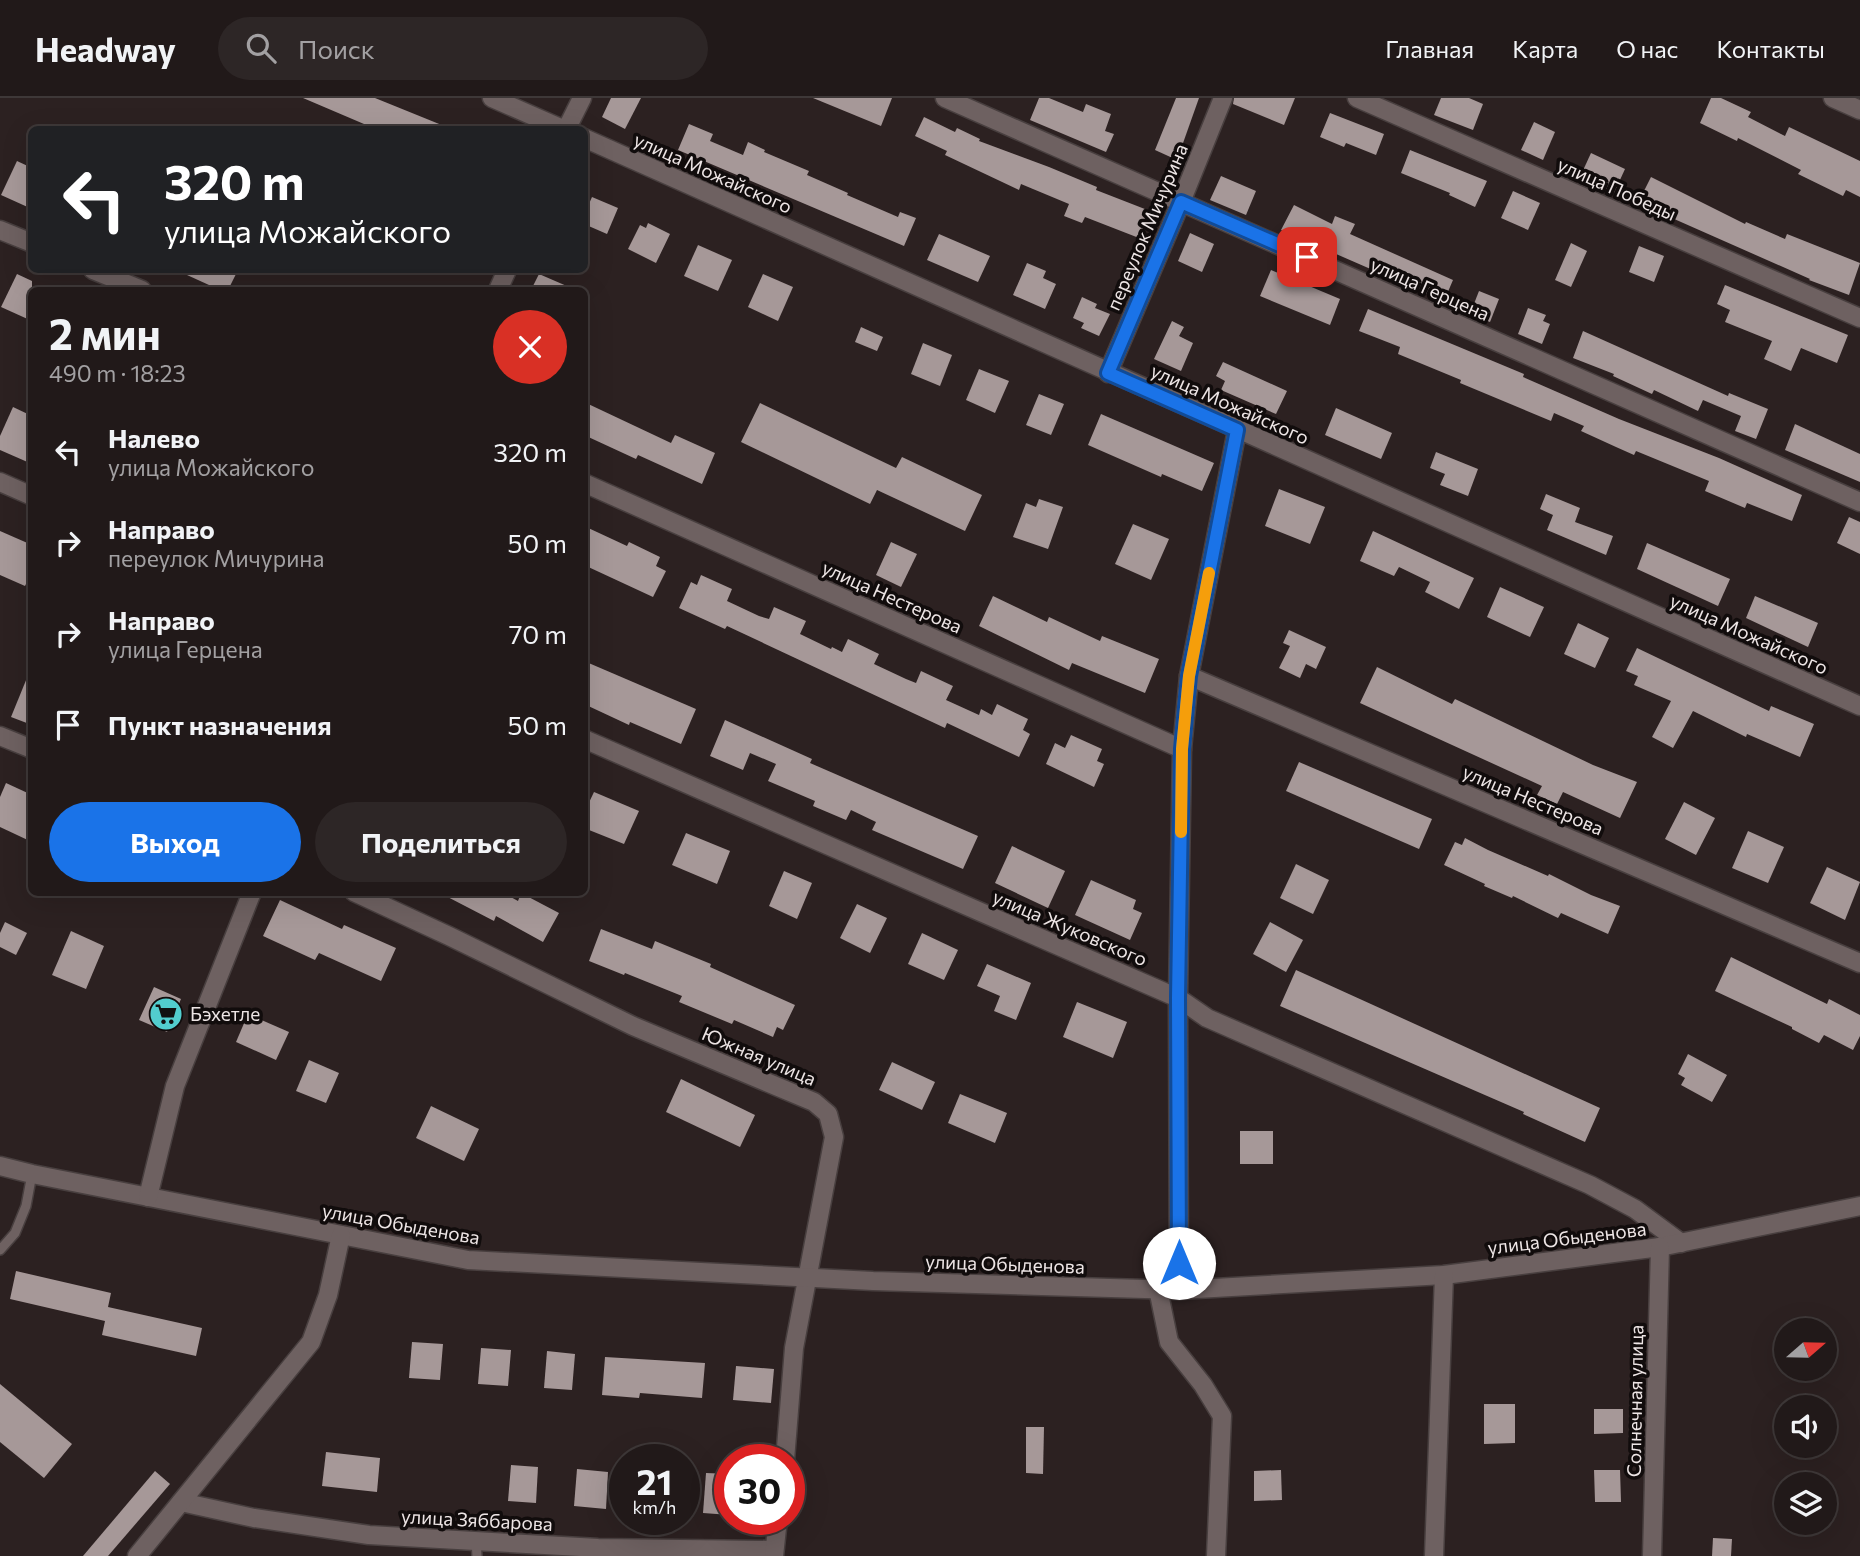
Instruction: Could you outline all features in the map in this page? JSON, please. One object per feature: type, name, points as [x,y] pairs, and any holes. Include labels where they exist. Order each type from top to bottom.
[{"type":"street","points":[[492,98],[556,126]]},
{"type":"street","points":[[567,126],[582,98]]},
{"type":"street","name":"улица Герцена","points":[[945,98],[1860,502]]},
{"type":"street","name":"переулок Мичурина","points":[[1108,373],[1223,98]]},
{"type":"street","name":"улица Победы","points":[[1357,98],[1860,318]]},
{"type":"street","points":[[1833,98],[1860,110]]},
{"type":"street","name":"улица Можайского","points":[[588,140],[1860,706]]},
{"type":"street","points":[[0,230],[28,241]]},
{"type":"street","points":[[100,273],[135,287]]},
{"type":"street","points":[[1179,1290],[1178,998],[1182,749],[1189,676],[1237,430]]},
{"type":"street","points":[[0,482],[28,494]]},
{"type":"street","name":"улица Нестерова","points":[[588,485],[1182,749]]},
{"type":"street","name":"улица Нестерова","points":[[1189,676],[1860,963]]},
{"type":"street","points":[[0,736],[28,747]]},
{"type":"street","name":"улица Жуковского","points":[[588,742],[1178,998],[1207,1018],[1590,1185],[1635,1209],[1681,1243]]},
{"type":"street","points":[[148,1197],[175,1086],[250,896]]},
{"type":"street","name":"Южная улица","points":[[363,896],[633,1026],[814,1102],[828,1114],[834,1137],[794,1349],[786,1444]]},
{"type":"street","name":"улица Обыденова","points":[[0,1166],[468,1260],[807,1278],[1179,1290],[1444,1275],[1660,1247],[1860,1206]]},
{"type":"street","points":[[137,1556],[311,1342],[328,1295],[341,1235]]},
{"type":"street","name":"Солнечная улица","points":[[1652,1556],[1660,1247]]},
{"type":"street","points":[[1434,1556],[1444,1275]]},
{"type":"street","points":[[1158,1289],[1169,1342],[1203,1385],[1222,1416],[1216,1556]]},
{"type":"street","name":"улица Зяббарова","points":[[181,1502],[254,1518],[476,1548],[773,1553]]},
{"type":"street","points":[[773,1553],[776,1535]]},
{"type":"lane","points":[[0,1250],[15,1233],[26,1206],[32,1174]]},
{"type":"building","points":[[303,98],[375,98],[444,126],[363,126]]},
{"type":"building","points":[[611,98],[641,98],[625,129],[602,117]]},
{"type":"building","points":[[813,98],[892,98],[881,126]]},
{"type":"building","points":[[1039,98],[1049,98],[1083,112],[1086,104],[1111,114],[1105,131],[1114,134],[1106,152],[1030,120]]},
{"type":"building","points":[[1176,98],[1199,98],[1177,160],[1155,150]]},
{"type":"building","points":[[1234,98],[1295,98],[1284,125],[1233,104]]},
{"type":"building","points":[[1441,98],[1469,98],[1483,104],[1473,130],[1434,115]]},
{"type":"building","points":[[1711,98],[1721,98],[1751,112],[1748,117],[1785,136],[1789,127],[1860,161],[1860,197],[1846,190],[1843,196],[1798,174],[1801,170],[1738,138],[1737,141],[1700,123]]},
{"type":"building","points":[[1330,113],[1384,134],[1376,155],[1346,143],[1344,147],[1320,137]]},
{"type":"building","points":[[924,117],[955,132],[957,128],[980,139],[979,141],[1049,167],[1097,187],[1096,190],[1150,211],[1139,238],[1085,217],[1082,223],[1064,216],[1069,204],[1021,184],[1019,190],[945,155],[947,151],[915,136]]},
{"type":"building","points":[[1534,122],[1555,132],[1543,160],[1521,150]]},
{"type":"building","points":[[689,124],[713,134],[710,141],[743,155],[748,142],[765,150],[764,152],[809,171],[807,175],[848,193],[847,195],[898,217],[900,212],[916,218],[904,246],[678,150]]},
{"type":"building","points":[[1410,150],[1487,181],[1475,207],[1449,195],[1450,193],[1401,173]]},
{"type":"building","points":[[1591,153],[1625,169],[1614,193],[1580,177]]},
{"type":"building","points":[[17,161],[28,166],[28,207],[1,195]]},
{"type":"building","points":[[1221,176],[1256,191],[1246,215],[1210,200]]},
{"type":"building","points":[[1651,177],[1745,224],[1746,222],[1785,239],[1787,234],[1860,263],[1849,295],[1809,280],[1638,203]]},
{"type":"building","points":[[1513,191],[1540,203],[1528,230],[1501,218]]},
{"type":"building","points":[[592,197],[618,208],[607,234],[588,226],[588,206]]},
{"type":"building","points":[[1294,205],[1332,224],[1335,216],[1355,224],[1350,234],[1453,280],[1444,301],[1281,230]]},
{"type":"building","points":[[648,223],[670,234],[656,263],[628,249],[640,225],[646,228]]},
{"type":"building","points":[[1190,233],[1214,244],[1202,272],[1178,261]]},
{"type":"building","points":[[939,234],[990,256],[978,282],[927,260]]},
{"type":"building","points":[[1571,243],[1587,251],[1571,287],[1555,280]]},
{"type":"building","points":[[698,245],[732,260],[718,291],[684,276]]},
{"type":"building","points":[[1639,246],[1664,256],[1654,282],[1629,272]]},
{"type":"building","points":[[1027,263],[1046,271],[1043,278],[1056,284],[1045,309],[1013,295]]},
{"type":"building","points":[[1271,270],[1340,299],[1330,325],[1260,296]]},
{"type":"building","points":[[183,273],[236,273],[230,287],[213,287]]},
{"type":"building","points":[[17,274],[32,281],[32,287],[28,287],[28,319],[1,307]]},
{"type":"building","points":[[539,274],[569,287],[532,287]]},
{"type":"building","points":[[763,274],[793,287],[778,321],[748,307]]},
{"type":"building","points":[[1725,285],[1848,335],[1837,363],[1801,348],[1791,371],[1764,359],[1772,341],[1725,322],[1730,310],[1717,304]]},
{"type":"building","points":[[1479,291],[1499,299],[1490,322],[1470,314]]},
{"type":"building","points":[[1082,297],[1097,304],[1095,308],[1110,314],[1099,336],[1081,328],[1084,323],[1073,318]]},
{"type":"building","points":[[1528,308],[1546,315],[1543,321],[1550,324],[1542,344],[1518,334]]},
{"type":"building","points":[[1368,309],[1524,374],[1523,377],[1619,419],[1719,458],[1802,495],[1792,521],[1747,503],[1745,508],[1705,491],[1709,481],[1636,451],[1634,455],[1581,431],[1584,426],[1554,413],[1551,421],[1398,354],[1400,347],[1359,331]]},
{"type":"building","points":[[1172,321],[1184,327],[1179,336],[1193,343],[1181,371],[1154,359]]},
{"type":"building","points":[[861,327],[883,337],[877,351],[855,342]]},
{"type":"building","points":[[1583,331],[1728,396],[1729,393],[1768,409],[1756,439],[1735,431],[1741,416],[1703,400],[1698,411],[1654,390],[1652,394],[1613,376],[1614,374],[1573,358]]},
{"type":"building","points":[[923,343],[952,355],[940,386],[911,374]]},
{"type":"building","points":[[1223,362],[1287,391],[1276,414],[1221,390],[1225,381],[1216,376]]},
{"type":"building","points":[[979,369],[1009,381],[995,413],[966,400]]},
{"type":"building","points":[[1039,394],[1064,404],[1051,435],[1026,425]]},
{"type":"building","points":[[760,403],[896,468],[902,457],[982,495],[965,531],[877,490],[870,504],[741,442]]},
{"type":"building","points":[[588,404],[671,443],[675,435],[715,453],[702,484],[638,455],[636,459],[588,437]]},
{"type":"building","points":[[13,407],[28,414],[28,462],[0,450],[0,436]]},
{"type":"building","points":[[1336,408],[1392,433],[1381,459],[1325,435]]},
{"type":"building","points":[[1101,414],[1214,463],[1202,491],[1162,474],[1161,477],[1088,445]]},
{"type":"building","points":[[1795,424],[1860,454],[1860,482],[1785,450]]},
{"type":"building","points":[[1436,452],[1478,469],[1468,496],[1440,485],[1445,474],[1430,468]]},
{"type":"building","points":[[1279,489],[1325,507],[1310,544],[1265,526]]},
{"type":"building","points":[[1546,494],[1580,508],[1575,522],[1613,536],[1606,555],[1547,530],[1553,515],[1540,509]]},
{"type":"building","points":[[1039,499],[1063,507],[1048,549],[1013,537],[1026,503],[1036,507]]},
{"type":"building","points":[[1849,517],[1860,522],[1860,554],[1837,543]]},
{"type":"building","points":[[1133,524],[1169,539],[1151,580],[1115,564]]},
{"type":"building","points":[[588,528],[627,546],[629,542],[660,557],[656,566],[666,571],[653,597],[588,567]]},
{"type":"building","points":[[0,531],[28,543],[28,580],[25,586],[0,575]]},
{"type":"building","points":[[1373,531],[1474,578],[1459,609],[1425,592],[1430,582],[1399,567],[1394,576],[1360,561]]},
{"type":"building","points":[[891,542],[917,554],[901,587],[876,575]]},
{"type":"building","points":[[1647,543],[1730,579],[1718,606],[1637,569]]},
{"type":"building","points":[[701,575],[732,589],[727,601],[759,616],[769,619],[774,607],[806,621],[800,634],[831,649],[832,647],[842,652],[848,639],[879,654],[874,664],[906,679],[916,683],[921,671],[953,686],[946,700],[979,715],[981,709],[992,715],[997,704],[1028,719],[1023,730],[1030,734],[1019,757],[947,723],[945,728],[727,626],[725,629],[679,608],[691,582],[697,585]]},
{"type":"building","points":[[1500,587],[1544,607],[1530,637],[1487,617]]},
{"type":"building","points":[[993,596],[1047,622],[1049,617],[1100,641],[1102,636],[1159,659],[1145,693],[1072,663],[1069,670],[979,626]]},
{"type":"building","points":[[1755,596],[1818,623],[1808,647],[1746,618]]},
{"type":"building","points":[[1578,623],[1609,638],[1595,668],[1564,654]]},
{"type":"building","points":[[1289,630],[1326,647],[1316,669],[1306,664],[1300,678],[1279,668],[1290,646],[1283,643]]},
{"type":"building","points":[[1637,648],[1769,711],[1771,706],[1814,724],[1800,757],[1747,734],[1746,737],[1693,711],[1673,748],[1652,737],[1671,701],[1634,685],[1638,676],[1626,671]]},
{"type":"building","points":[[588,663],[696,709],[681,744],[630,722],[629,725],[588,706]]},
{"type":"building","points":[[1377,667],[1452,704],[1455,699],[1593,765],[1637,782],[1620,818],[1563,792],[1557,804],[1537,795],[1542,786],[1360,703]]},
{"type":"building","points":[[28,675],[28,723],[11,717]]},
{"type":"building","points":[[725,720],[812,759],[810,763],[978,836],[963,869],[872,830],[876,822],[851,810],[846,820],[813,806],[815,801],[768,781],[776,764],[750,753],[743,770],[710,756]]},
{"type":"building","points":[[1071,735],[1102,749],[1097,761],[1104,764],[1094,787],[1046,764],[1055,743],[1065,748]]},
{"type":"building","points":[[1299,762],[1432,819],[1419,849],[1286,791]]},
{"type":"building","points":[[6,783],[28,793],[28,840],[0,827],[0,797]]},
{"type":"building","points":[[594,792],[639,811],[624,844],[588,830],[588,805]]},
{"type":"building","points":[[1684,802],[1715,818],[1696,855],[1665,839]]},
{"type":"building","points":[[1748,831],[1784,847],[1768,883],[1732,868]]},
{"type":"building","points":[[686,833],[730,851],[717,884],[672,865]]},
{"type":"building","points":[[1465,838],[1620,906],[1608,934],[1561,913],[1558,918],[1513,896],[1512,898],[1484,886],[1485,884],[1444,865],[1455,842],[1462,845]]},
{"type":"building","points":[[1012,846],[1065,871],[1048,908],[995,883]]},
{"type":"building","points":[[1296,864],[1329,880],[1313,914],[1280,898]]},
{"type":"building","points":[[1827,867],[1860,882],[1845,920],[1810,903]]},
{"type":"building","points":[[784,871],[812,883],[797,919],[769,906]]},
{"type":"building","points":[[1091,880],[1136,900],[1133,909],[1142,913],[1130,940],[1075,915]]},
{"type":"building","points":[[446,896],[509,896],[518,901],[520,896],[527,896],[559,913],[543,942],[496,916],[494,921]]},
{"type":"building","points":[[280,900],[342,929],[344,925],[396,948],[381,981],[319,953],[315,960],[263,936]]},
{"type":"building","points":[[857,904],[887,918],[870,953],[840,938]]},
{"type":"building","points":[[5,922],[27,933],[16,955],[0,947],[0,933]]},
{"type":"building","points":[[1270,922],[1303,940],[1286,972],[1253,954]]},
{"type":"building","points":[[601,929],[652,949],[655,941],[711,964],[710,967],[795,1005],[783,1030],[777,1027],[773,1037],[734,1020],[732,1024],[679,1002],[682,996],[589,961]]},
{"type":"building","points":[[71,931],[104,946],[86,989],[52,975]]},
{"type":"building","points":[[922,933],[958,950],[944,980],[908,964]]},
{"type":"building","points":[[1731,957],[1827,1004],[1829,999],[1860,1015],[1860,1036],[1853,1050],[1824,1035],[1819,1043],[1792,1027],[1715,991]]},
{"type":"building","points":[[987,964],[1031,983],[1016,1020],[994,1011],[1000,996],[977,986]]},
{"type":"building","points":[[1296,970],[1600,1108],[1585,1142],[1523,1114],[1524,1112],[1280,1006]]},
{"type":"building","points":[[154,987],[181,999],[167,1032],[139,1020]]},
{"type":"building","points":[[1077,1002],[1127,1022],[1113,1058],[1063,1037]]},
{"type":"building","points":[[248,1014],[289,1032],[276,1060],[236,1042]]},
{"type":"building","points":[[1688,1054],[1727,1075],[1712,1102],[1681,1085],[1685,1078],[1678,1074]]},
{"type":"building","points":[[309,1060],[339,1073],[326,1103],[296,1091]]},
{"type":"building","points":[[892,1062],[935,1082],[922,1110],[879,1090]]},
{"type":"building","points":[[681,1079],[755,1115],[740,1147],[666,1112]]},
{"type":"building","points":[[960,1094],[1007,1113],[995,1143],[948,1123]]},
{"type":"building","points":[[431,1106],[479,1129],[464,1161],[416,1138]]},
{"type":"building","points":[[1240,1131],[1273,1131],[1273,1164],[1240,1164]]},
{"type":"building","points":[[16,1271],[111,1293],[108,1307],[202,1328],[196,1356],[102,1335],[105,1321],[10,1299]]},
{"type":"building","points":[[412,1342],[443,1344],[440,1380],[409,1378]]},
{"type":"building","points":[[481,1348],[511,1350],[508,1386],[478,1384]]},
{"type":"building","points":[[547,1351],[575,1354],[572,1390],[544,1388]]},
{"type":"building","points":[[605,1357],[705,1363],[702,1398],[640,1393],[639,1398],[602,1395]]},
{"type":"building","points":[[736,1366],[774,1369],[771,1403],[733,1400]]},
{"type":"building","points":[[0,1384],[72,1444],[44,1478],[0,1442]]},
{"type":"building","points":[[1484,1404],[1515,1404],[1515,1443],[1484,1444]]},
{"type":"building","points":[[1594,1409],[1623,1409],[1623,1433],[1594,1434]]},
{"type":"building","points":[[1026,1427],[1044,1427],[1043,1474],[1026,1473]]},
{"type":"building","points":[[326,1452],[380,1458],[377,1492],[322,1486]]},
{"type":"building","points":[[511,1465],[538,1467],[536,1503],[508,1501]]},
{"type":"building","points":[[577,1469],[608,1472],[606,1509],[574,1506]]},
{"type":"building","points":[[1281,1470],[1282,1500],[1254,1501],[1254,1471]]},
{"type":"building","points":[[1594,1470],[1620,1470],[1621,1502],[1595,1502]]},
{"type":"building","points":[[155,1471],[170,1484],[108,1556],[83,1556]]},
{"type":"building","points":[[706,1473],[714,1473],[714,1514],[703,1513]]},
{"type":"building","points":[[1713,1538],[1732,1539],[1731,1556],[1712,1556]]},
{"type":"slow traffic","points":[[1181,832],[1182,749],[1189,676],[1209,573]]},
{"type":"place","name":"Бэхетле","points":[[166,1014]]},
{"type":"route","points":[[1179,1263],[1178,998],[1182,749],[1189,676],[1237,430],[1108,373],[1181,202],[1307,257]]}]
